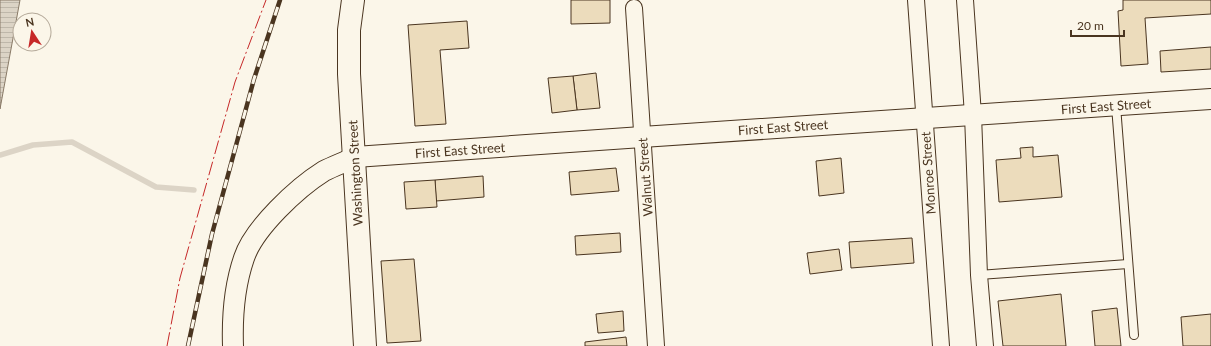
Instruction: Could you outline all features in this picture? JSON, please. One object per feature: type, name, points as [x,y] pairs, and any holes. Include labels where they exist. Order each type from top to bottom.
[{"type":"main road","name":"Washington Street","points":[[353,0],[349,30],[349,67],[365,346]]},
{"type":"street","name":"Monroe Street","points":[[916,0],[941,346]]},
{"type":"street","points":[[965,0],[973,115],[979,275],[985,346]]},
{"type":"street","name":"Walnut Street","points":[[634,8],[656,346]]},
{"type":"street","name":"First East Street","points":[[355,157],[642,136],[1211,99]]},
{"type":"street","points":[[233,346],[232,317],[236,286],[244,257],[256,234],[293,195],[324,172],[355,157]]},
{"type":"lane","points":[[1116,106],[1134,335]]},
{"type":"lane","points":[[979,275],[1128,264]]},
{"type":"shaded area","points":[[0,0],[20,0],[18,12],[12,12],[12,44],[0,109]]},
{"type":"building","points":[[571,0],[610,0],[610,23],[571,24]]},
{"type":"building","points":[[1123,0],[1211,0],[1211,14],[1145,18],[1148,64],[1121,66],[1118,11],[1123,10]]},
{"type":"building","points":[[467,21],[469,48],[440,50],[446,124],[415,126],[408,25]]},
{"type":"building","points":[[1211,47],[1211,69],[1161,72],[1160,51]]},
{"type":"building","points":[[596,73],[600,108],[577,110],[573,76]]},
{"type":"building","points":[[573,76],[577,110],[552,113],[548,78]]},
{"type":"building","points":[[1033,147],[1033,157],[1058,155],[1062,197],[999,202],[996,160],[1021,158],[1020,148]]},
{"type":"building","points":[[841,158],[844,193],[819,196],[816,161]]},
{"type":"building","points":[[616,168],[619,191],[571,195],[569,172]]},
{"type":"building","points":[[483,176],[484,197],[436,201],[435,180]]},
{"type":"building","points":[[435,180],[437,207],[406,209],[404,182]]},
{"type":"building","points":[[620,233],[621,252],[576,255],[575,236]]},
{"type":"building","points":[[912,238],[914,263],[851,268],[849,242]]},
{"type":"building","points":[[839,249],[842,270],[810,274],[807,253]]},
{"type":"building","points":[[414,259],[421,341],[387,343],[381,261]]},
{"type":"building","points":[[1061,294],[1066,346],[1003,346],[998,301]]},
{"type":"building","points":[[1117,308],[1121,346],[1095,346],[1092,311]]},
{"type":"building","points":[[623,311],[624,331],[598,333],[596,314]]},
{"type":"building","points":[[1211,314],[1211,346],[1183,346],[1181,317]]},
{"type":"building","points":[[626,337],[627,346],[585,346],[585,342]]},
{"type":"waterway","points":[[0,155],[33,145],[72,142],[156,187],[194,190]]},
{"type":"railway","points":[[188,346],[212,234],[254,79],[280,0]]},
{"type":"power","points":[[167,346],[180,278],[235,82],[266,0]]}]
